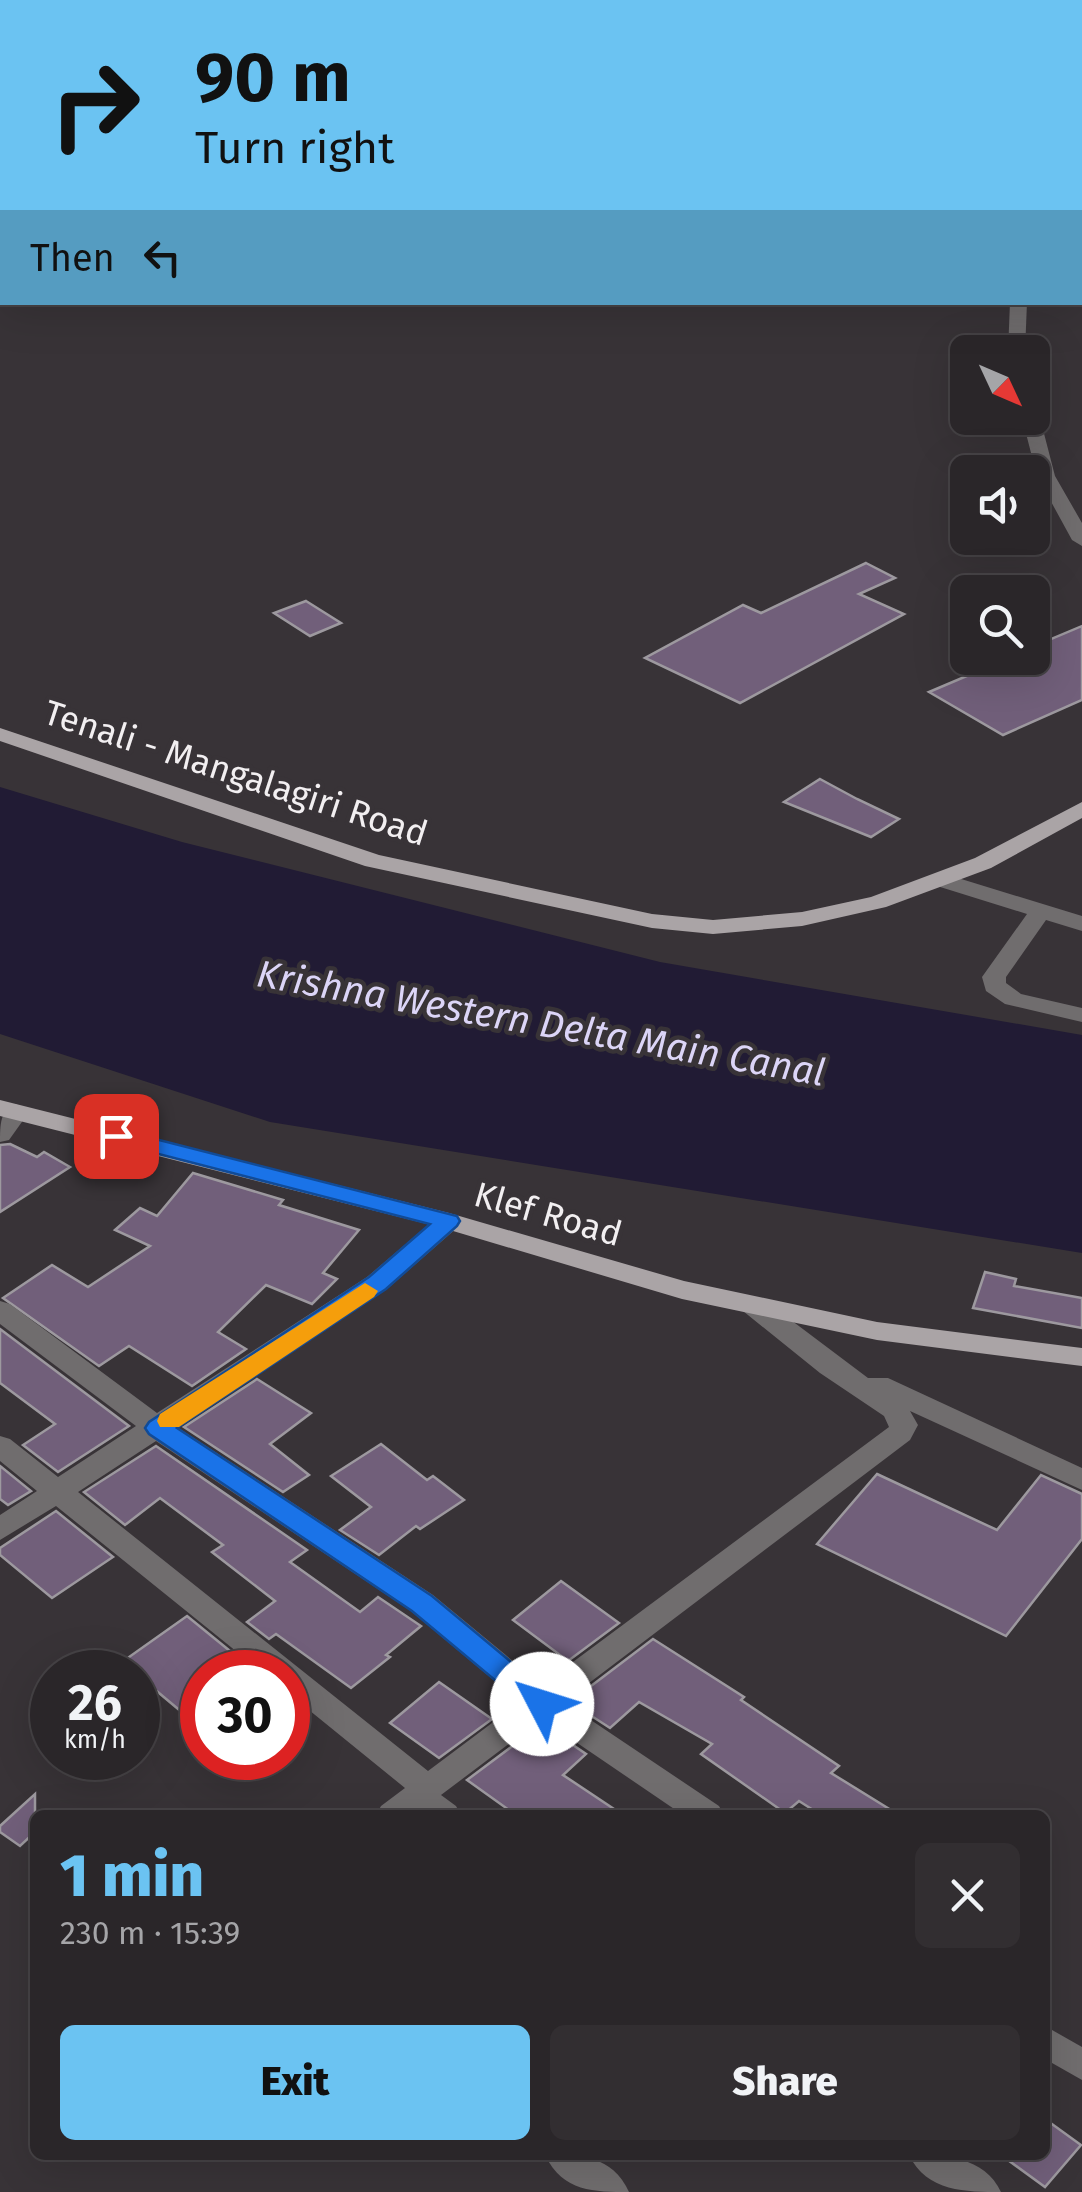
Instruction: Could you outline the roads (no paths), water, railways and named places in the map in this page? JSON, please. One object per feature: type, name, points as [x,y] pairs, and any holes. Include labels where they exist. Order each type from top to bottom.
[{"type":"main road","name":"Tenali - Mangalagiri Road","points":[[0,734],[373,860],[652,922],[712,926],[802,919],[878,902],[944,881],[1082,809]]},
{"type":"main road","name":"Klef Road","points":[[5,1118],[448,1221],[682,1290],[876,1331],[1082,1357]]},
{"type":"street","points":[[1018,335],[1019,305]]},
{"type":"street","points":[[1035,435],[1046,476],[1082,540]]},
{"type":"street","points":[[944,881],[1082,924]]},
{"type":"street","points":[[1042,911],[994,977],[994,986],[1013,999],[1082,1015]]},
{"type":"street","points":[[0,1528],[378,1283],[448,1221]]},
{"type":"street","points":[[310,1698],[421,1803],[542,1704],[900,1433],[904,1425],[894,1409],[819,1358],[753,1305]]},
{"type":"street","points":[[0,1310],[158,1428],[422,1604],[542,1704],[701,1810]]},
{"type":"street","points":[[819,1358],[1082,1480]]},
{"type":"street","points":[[0,1446],[255,1650]]},
{"type":"street","points":[[1050,2043],[1082,2065]]},
{"type":"street","points":[[569,2160],[611,2192]]},
{"type":"street","points":[[934,2160],[983,2192]]},
{"type":"water","name":"Krishna Western Delta Main Canal","points":[[0,787],[182,842],[660,962],[1082,1035],[1082,1253],[270,1122],[0,1034]]}]
